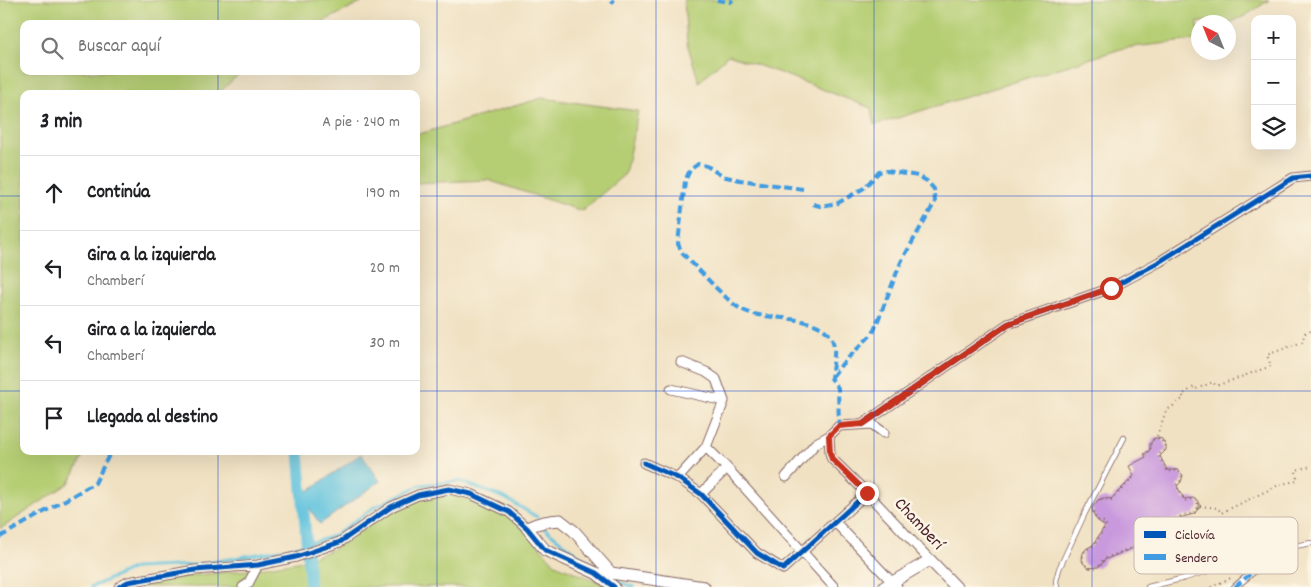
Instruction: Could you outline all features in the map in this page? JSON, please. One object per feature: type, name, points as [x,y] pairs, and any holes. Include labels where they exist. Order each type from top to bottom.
[{"type":"street","points":[[863,424],[1008,324],[1111,288],[1159,262],[1293,178],[1311,176]]},
{"type":"street","points":[[678,478],[706,447],[724,401],[716,379],[706,372],[681,362]]},
{"type":"street","points":[[671,389],[724,401]]},
{"type":"street","points":[[786,477],[816,443],[829,436],[839,426],[872,424],[884,433]]},
{"type":"street","name":"Chamberí","points":[[829,436],[832,459],[956,587]]},
{"type":"street","points":[[706,447],[834,587]]},
{"type":"street","points":[[644,463],[678,478],[700,494],[758,553],[783,569],[867,493]]},
{"type":"street","points":[[700,494],[727,468]]},
{"type":"street","points":[[119,587],[128,582],[195,570],[258,565],[296,557],[340,542],[391,507],[418,495],[449,489],[471,494],[509,512],[531,526],[545,550],[596,573],[614,587]]},
{"type":"street","points":[[531,526],[560,520],[574,531],[612,573],[704,587]]},
{"type":"street","points":[[835,522],[891,585],[930,560]]},
{"type":"street","points":[[243,587],[248,584],[258,565]]},
{"type":"street","points":[[1236,587],[1251,574]]},
{"type":"lane","points":[[1057,587],[1058,569],[1124,438]]},
{"type":"lane","points":[[1298,545],[1311,543]]},
{"type":"lane","points":[[1148,587],[1199,574]]},
{"type":"path","points":[[1157,436],[1166,411],[1184,398],[1182,395],[1194,387],[1196,389],[1213,382],[1216,386],[1271,366],[1267,355],[1302,342],[1305,333],[1311,331]]},
{"type":"path","points":[[1146,457],[1145,454],[1151,450],[1150,445],[1152,441],[1157,438],[1161,440],[1165,449],[1158,455],[1168,472],[1177,470],[1182,475],[1180,482],[1176,485],[1185,501],[1197,500],[1198,508],[1194,513],[1178,517]]},
{"type":"path","points":[[1200,506],[1218,508],[1221,513],[1281,484],[1297,481],[1296,470],[1311,466]]},
{"type":"path","points":[[1098,500],[1111,500],[1134,477]]},
{"type":"path","points":[[1093,508],[1096,518],[1106,525],[1092,547],[1083,553],[1085,565],[1098,567],[1103,559],[1134,546]]},
{"type":"green space","points":[[0,0],[367,0],[326,20],[20,20],[20,75],[238,75],[222,90],[20,90],[20,455],[84,455],[69,483],[0,529]]},
{"type":"green space","points":[[684,0],[1269,0],[1236,20],[1236,15],[1191,15],[1191,40],[1124,48],[875,125],[871,108],[728,55],[699,82],[687,43]]},
{"type":"green space","points":[[542,98],[638,111],[625,174],[582,211],[488,180],[420,183],[420,134]]},
{"type":"green space","points":[[451,494],[492,507],[519,524],[555,564],[606,585],[606,587],[128,587],[196,575],[247,570],[297,562],[332,550],[382,517],[405,505],[429,496]]},
{"type":"water","points":[[360,455],[362,455],[380,481],[320,524],[301,496]]},
{"type":"building","points":[[1154,438],[1162,439],[1166,450],[1160,456],[1167,470],[1178,470],[1183,475],[1181,482],[1177,486],[1184,499],[1193,498],[1197,500],[1199,508],[1194,514],[1183,517],[1134,517],[1134,548],[1104,560],[1098,567],[1089,568],[1083,563],[1083,553],[1093,545],[1105,526],[1094,516],[1092,508],[1098,500],[1104,498],[1111,499],[1134,476],[1129,466],[1146,457],[1144,454],[1150,450],[1150,444]]},
{"type":"waterway","points":[[299,455],[310,587]]},
{"type":"waterway","points":[[91,587],[135,568],[195,565],[292,548],[334,536],[373,508],[420,485],[459,481],[505,498],[537,517]]},
{"type":"waterway","points":[[544,528],[593,566]]},
{"type":"waterway","points":[[612,580],[634,587]]},
{"type":"marked path","points":[[611,3],[614,0]]},
{"type":"marked path","points":[[717,0],[730,2],[733,0]]},
{"type":"marked path","points":[[803,189],[722,176],[707,166],[698,164],[690,170],[685,181],[678,244],[683,254],[725,297],[741,309],[755,314],[811,323],[822,328],[830,336],[834,347],[831,378],[838,388],[839,426]]},
{"type":"marked path","points":[[813,204],[820,206],[838,203],[864,188],[879,172],[887,171],[918,176],[927,181],[934,189],[935,202],[901,262],[873,333],[842,364],[831,378]]},
{"type":"marked path","points":[[0,537],[95,483],[109,455]]},
{"type":"marked path","points":[[1235,587],[1250,574]]},
{"type":"cycle path","points":[[863,424],[1008,324],[1111,288],[1159,262],[1293,178],[1311,176]]},
{"type":"cycle path","points":[[644,463],[678,478],[701,494],[757,553],[783,569],[867,493]]},
{"type":"cycle path","points":[[119,587],[128,582],[195,570],[258,565],[296,557],[340,542],[391,507],[418,495],[449,489],[471,494],[509,512],[527,528],[545,550],[596,573],[614,587]]},
{"type":"route","points":[[867,493],[832,459],[829,436],[839,426],[863,424],[1008,324],[1111,288]]}]
